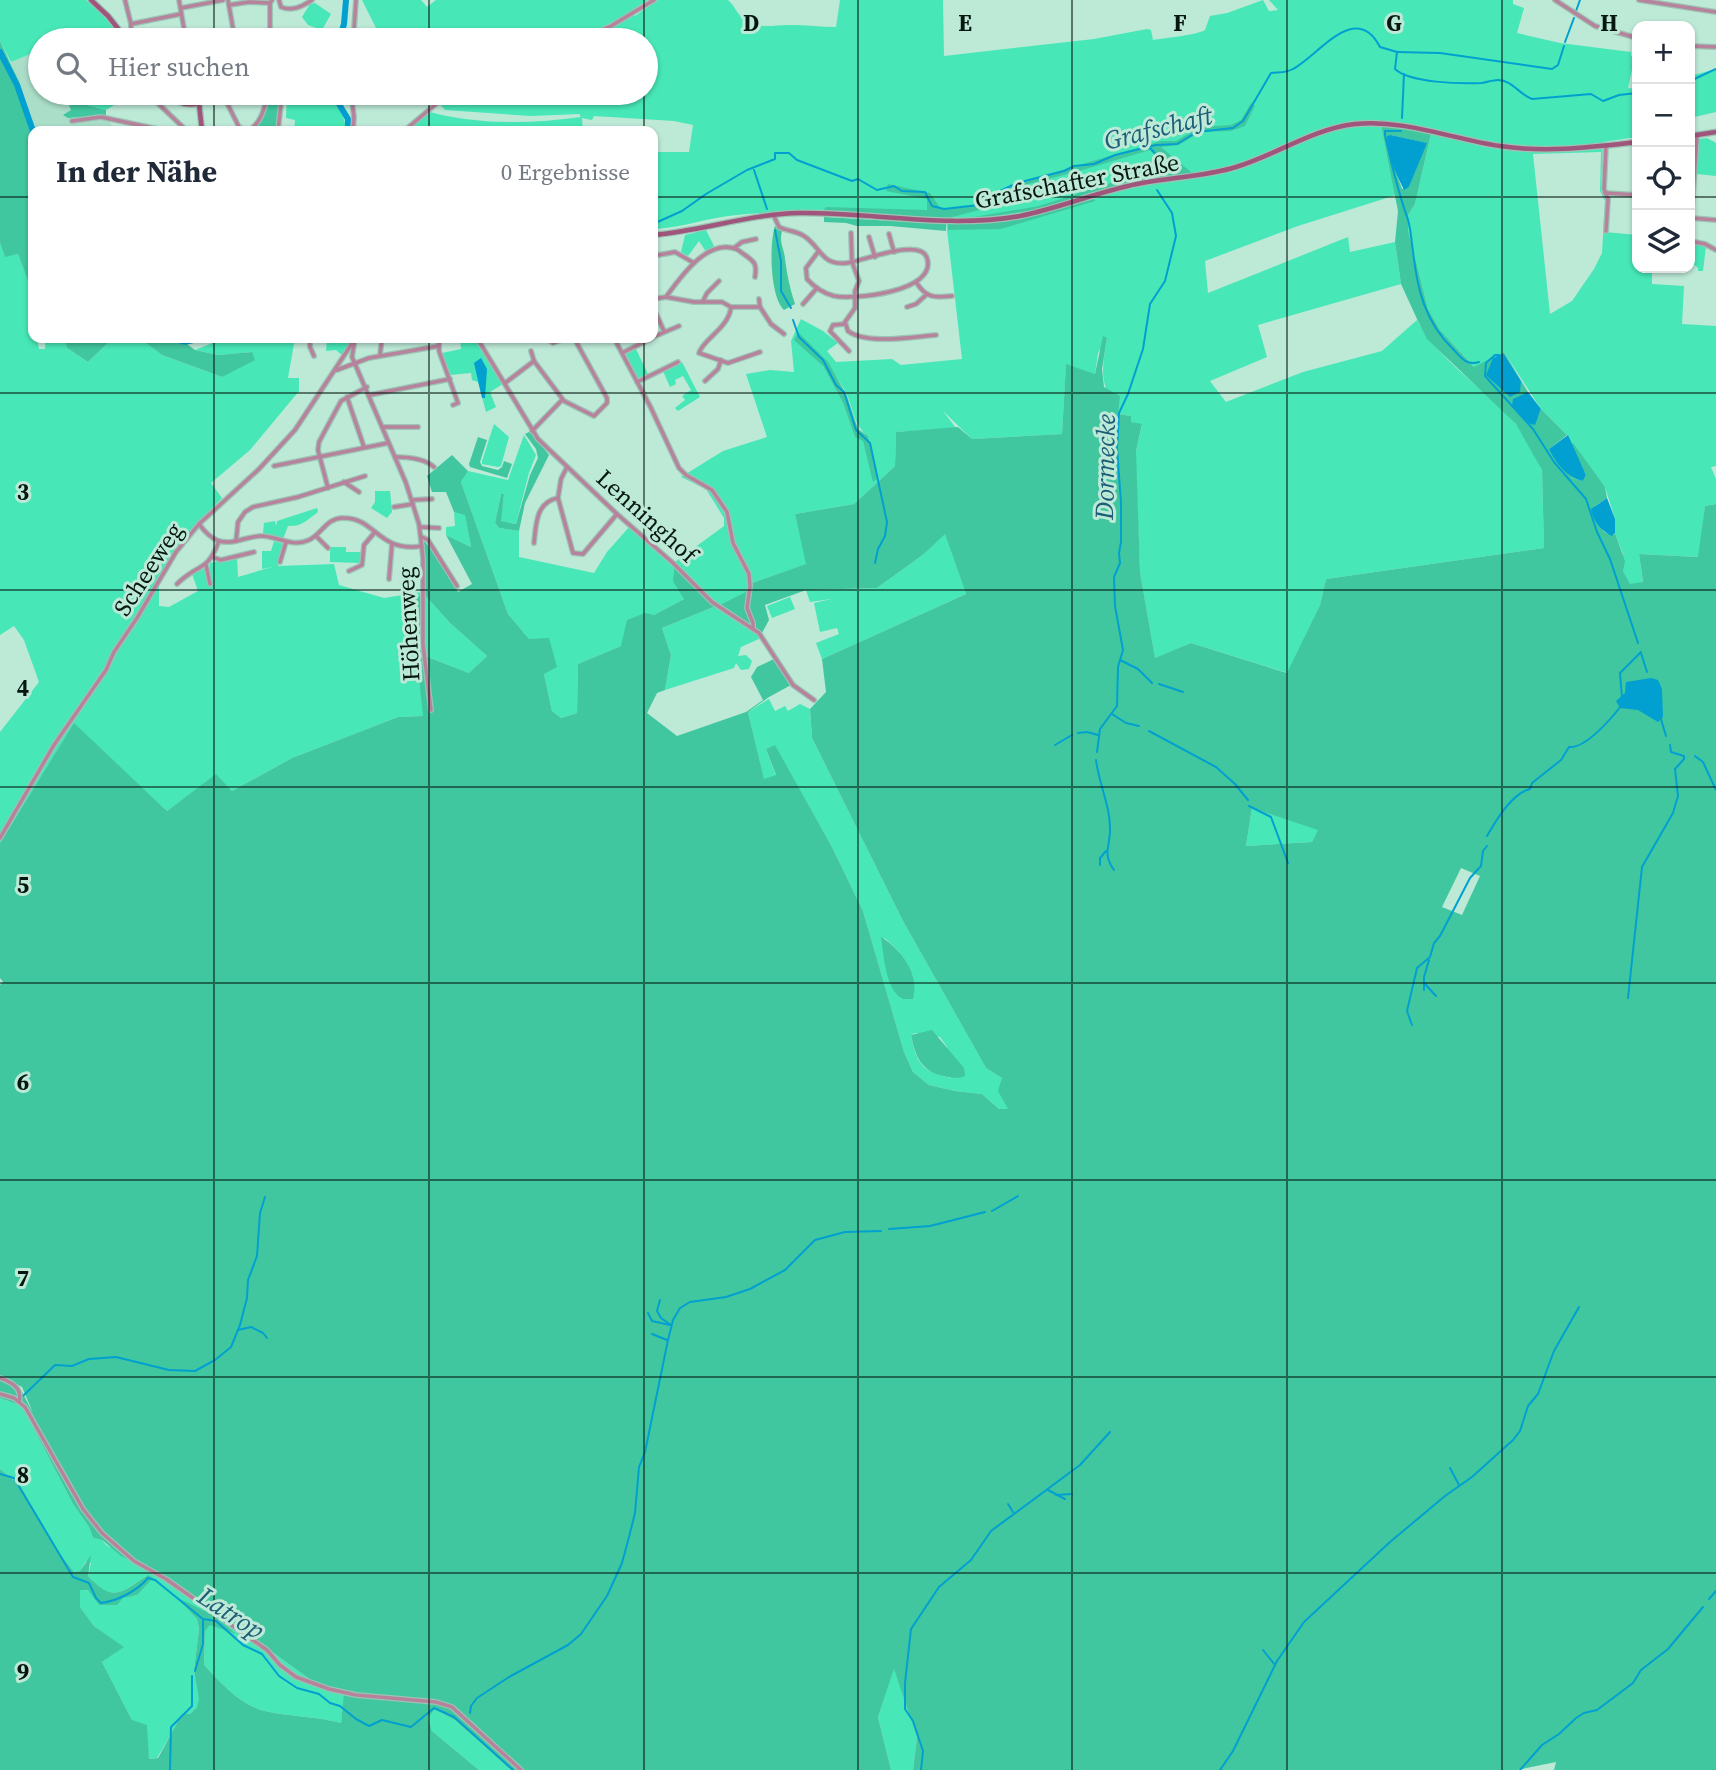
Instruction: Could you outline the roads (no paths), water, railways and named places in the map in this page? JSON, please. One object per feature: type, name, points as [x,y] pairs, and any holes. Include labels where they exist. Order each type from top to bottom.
[{"type":"street","points":[[92,0],[118,28]]},
{"type":"street","points":[[125,0],[130,28]]},
{"type":"street","points":[[179,0],[184,28]]},
{"type":"street","points":[[279,0],[281,7],[286,9],[312,0]]},
{"type":"street","points":[[354,28],[356,0]]},
{"type":"street","points":[[606,28],[654,0]]},
{"type":"street","points":[[1555,0],[1595,26],[1632,37]]},
{"type":"street","points":[[1640,0],[1716,12]]},
{"type":"street","points":[[131,24],[227,2],[270,2],[270,28]]},
{"type":"street","points":[[227,2],[232,28]]},
{"type":"street","points":[[1695,46],[1716,47]]},
{"type":"street","points":[[158,105],[181,126]]},
{"type":"street","points":[[199,105],[201,126]]},
{"type":"street","points":[[229,105],[239,126]]},
{"type":"street","points":[[255,126],[265,105]]},
{"type":"street","points":[[279,126],[281,105]]},
{"type":"street","points":[[352,105],[353,126]]},
{"type":"street","points":[[410,126],[435,105]]},
{"type":"street","points":[[72,121],[101,117],[143,126]]},
{"type":"street","name":"Grafschafter Straße","points":[[658,234],[774,215],[810,213],[943,222],[990,220],[1041,211],[1141,183],[1227,170],[1261,159],[1316,134],[1350,125],[1395,125],[1533,149],[1632,142]]},
{"type":"street","points":[[1695,161],[1697,136],[1716,132]]},
{"type":"street","points":[[1606,145],[1606,231]]},
{"type":"street","points":[[1605,193],[1632,195]]},
{"type":"street","points":[[774,215],[779,227],[804,236],[818,252],[834,262],[852,262],[912,249],[926,255],[926,268],[916,282],[889,292],[855,297],[833,295],[817,288],[807,279],[805,270],[818,252]]},
{"type":"street","points":[[1695,218],[1716,220]]},
{"type":"street","points":[[851,233],[852,262],[859,279],[855,309],[845,324],[851,334],[866,339],[911,339],[936,335]]},
{"type":"street","points":[[889,234],[894,252]]},
{"type":"street","points":[[870,237],[875,257]]},
{"type":"street","points":[[666,297],[694,262],[712,250],[734,248],[742,242],[756,239]]},
{"type":"street","points":[[1695,242],[1716,250]]},
{"type":"street","points":[[734,248],[755,262],[755,277]]},
{"type":"street","points":[[658,255],[675,251],[694,262]]},
{"type":"street","points":[[703,301],[709,290],[719,282]]},
{"type":"street","points":[[916,282],[926,295],[933,298],[952,296]]},
{"type":"street","points":[[803,304],[817,288]]},
{"type":"street","points":[[907,307],[916,304],[926,295]]},
{"type":"street","points":[[658,298],[722,302],[731,307],[760,307]]},
{"type":"street","points":[[759,299],[760,307],[772,325],[784,334]]},
{"type":"street","points":[[731,307],[718,334],[698,351],[702,355],[730,362],[760,352]]},
{"type":"street","points":[[658,318],[664,331]]},
{"type":"street","points":[[845,324],[832,326],[830,331],[849,351]]},
{"type":"street","points":[[658,334],[679,326]]},
{"type":"street","points":[[310,343],[314,356]]},
{"type":"street","name":"Scheeweg","points":[[0,838],[54,745],[106,670],[114,652],[170,561],[199,524],[290,436],[352,343]]},
{"type":"street","name":"Höhenweg","points":[[354,343],[352,355],[413,502],[420,527],[424,645],[431,710]]},
{"type":"street","points":[[380,355],[381,343]]},
{"type":"street","name":"Lenninghof","points":[[481,343],[532,431],[720,609],[761,636],[793,685],[814,700]]},
{"type":"street","points":[[531,351],[534,361],[563,400],[593,416],[608,401],[577,343]]},
{"type":"street","points":[[616,343],[680,470],[712,489],[727,512],[732,540],[749,573],[747,608],[753,629]]},
{"type":"street","points":[[622,354],[641,343]]},
{"type":"street","points":[[335,371],[380,355],[439,345],[458,403],[453,405]]},
{"type":"street","points":[[705,381],[718,369],[721,360]]},
{"type":"street","points":[[505,383],[534,361]]},
{"type":"street","points":[[638,382],[678,362]]},
{"type":"street","points":[[370,395],[450,379]]},
{"type":"street","points":[[328,488],[319,442],[339,404],[367,387]]},
{"type":"street","points":[[347,397],[364,447]]},
{"type":"street","points":[[532,431],[563,400]]},
{"type":"street","points":[[383,427],[418,427]]},
{"type":"street","points":[[274,467],[388,443]]},
{"type":"street","points":[[395,457],[422,460],[434,467]]},
{"type":"street","points":[[567,467],[561,479],[558,498],[568,530],[569,549],[575,554],[583,554],[617,514]]},
{"type":"street","points":[[236,541],[238,522],[253,507],[298,497],[365,476]]},
{"type":"street","points":[[344,482],[359,492]]},
{"type":"street","points":[[534,543],[541,507],[547,501],[558,498]]},
{"type":"street","points":[[394,507],[432,499]]},
{"type":"street","points":[[199,524],[219,541],[262,536],[286,542],[301,542],[316,536],[328,523],[340,518],[359,522],[392,544],[405,547],[422,546]]},
{"type":"street","points":[[420,527],[439,528]]},
{"type":"street","points":[[348,571],[362,565],[364,545],[375,532]]},
{"type":"street","points":[[316,536],[328,548]]},
{"type":"street","name":"Höhenweg","points":[[421,536],[428,540],[457,586]]},
{"type":"street","points":[[177,584],[206,565],[219,541]]},
{"type":"street","points":[[280,562],[286,542]]},
{"type":"street","points":[[388,579],[392,544]]},
{"type":"street","points":[[212,557],[221,560],[254,552]]},
{"type":"street","points":[[206,565],[210,584]]},
{"type":"street","points":[[0,1378],[17,1388],[20,1394],[19,1402]]},
{"type":"street","points":[[0,1394],[19,1402],[35,1423],[83,1509],[102,1533],[129,1557],[166,1579],[245,1634],[270,1652],[280,1665],[296,1677],[343,1693],[449,1705],[521,1770]]},
{"type":"water","points":[[1387,136],[1427,143],[1409,187],[1404,190],[1389,150]]},
{"type":"water","points":[[1504,354],[1521,381],[1520,392],[1510,397],[1486,375],[1493,358]]},
{"type":"water","points":[[481,358],[487,369],[485,398],[482,398],[474,363]]},
{"type":"water","points":[[1528,392],[1541,409],[1535,425],[1527,423],[1512,406],[1513,399]]},
{"type":"water","points":[[1568,435],[1586,475],[1583,481],[1572,477],[1563,469],[1549,449]]},
{"type":"water","points":[[1607,498],[1615,519],[1615,533],[1612,536],[1598,525],[1591,509]]},
{"type":"water","points":[[1651,678],[1658,680],[1662,689],[1663,717],[1658,722],[1638,710],[1620,708],[1616,701],[1625,693],[1626,682]]},
{"type":"waterway","points":[[343,28],[346,0]]},
{"type":"waterway","points":[[1576,11],[1580,0]]},
{"type":"waterway","points":[[1565,42],[1574,18]]},
{"type":"waterway","name":"Grafschaft","points":[[658,222],[682,211],[747,170],[775,159],[775,153],[789,153],[797,160],[852,181],[858,179],[877,190],[894,186],[902,191],[925,192],[932,206],[944,209],[987,204],[998,192],[1017,183],[1156,145],[1177,144],[1197,132],[1233,128],[1243,121],[1271,73],[1293,69],[1337,35],[1349,30],[1360,29],[1370,34],[1380,47],[1397,52],[1395,69],[1402,74],[1424,80],[1462,83],[1503,81],[1532,99],[1591,94],[1603,101],[1632,94]]},
{"type":"waterway","points":[[1397,52],[1440,53],[1552,69],[1558,65],[1564,46]]},
{"type":"waterway","points":[[0,52],[17,85],[31,126]]},
{"type":"waterway","name":"Grafschaft","points":[[1695,79],[1716,69]]},
{"type":"waterway","points":[[1402,118],[1404,74]]},
{"type":"waterway","points":[[339,105],[348,119],[348,126]]},
{"type":"waterway","points":[[1401,131],[1385,131],[1385,135],[1409,223],[1417,279],[1424,304],[1443,339],[1464,360],[1479,362]]},
{"type":"waterway","name":"Dormecke","points":[[1150,148],[1161,160],[1161,174]]},
{"type":"waterway","points":[[754,170],[767,209]]},
{"type":"waterway","name":"Dormecke","points":[[1097,752],[1100,729],[1117,706],[1118,667],[1123,650],[1115,606],[1114,577],[1120,563],[1121,542],[1117,448],[1119,413],[1143,349],[1150,304],[1165,281],[1176,236],[1172,213],[1157,190]]},
{"type":"waterway","points":[[775,230],[781,261],[781,291],[791,308]]},
{"type":"waterway","points":[[793,320],[799,337],[823,360],[836,385],[844,392],[856,430],[870,443],[887,522],[875,563]]},
{"type":"waterway","points":[[1499,355],[1486,363],[1485,376],[1533,429],[1554,462],[1586,499],[1610,559],[1638,643]]},
{"type":"waterway","points":[[1622,698],[1620,673],[1641,652]]},
{"type":"waterway","points":[[1641,653],[1647,672]]},
{"type":"waterway","points":[[1120,660],[1138,669],[1152,683]]},
{"type":"waterway","points":[[1159,684],[1183,692]]},
{"type":"waterway","points":[[1487,836],[1511,801],[1530,789],[1532,783],[1561,760],[1569,747],[1582,743],[1597,732],[1621,706]]},
{"type":"waterway","points":[[1112,714],[1126,723],[1139,726]]},
{"type":"waterway","points":[[1660,716],[1666,736]]},
{"type":"waterway","points":[[1149,731],[1216,767],[1248,800]]},
{"type":"waterway","points":[[1078,733],[1098,735]]},
{"type":"waterway","points":[[1055,745],[1072,735]]},
{"type":"waterway","points":[[1628,998],[1642,867],[1673,813],[1678,796],[1675,769],[1684,756],[1671,752],[1670,745]]},
{"type":"waterway","points":[[1695,756],[1703,762],[1716,790]]},
{"type":"waterway","name":"Dormecke","points":[[1096,760],[1110,823],[1107,851],[1114,870]]},
{"type":"waterway","points":[[1249,806],[1271,817],[1288,863]]},
{"type":"waterway","points":[[1412,1025],[1407,1011],[1417,968],[1430,957],[1434,943],[1470,878],[1481,866],[1483,851],[1487,846]]},
{"type":"waterway","points":[[1100,865],[1100,858],[1106,851]]},
{"type":"waterway","points":[[1424,990],[1424,977],[1429,960]]},
{"type":"waterway","points":[[1425,984],[1436,996]]},
{"type":"waterway","points":[[992,1211],[1018,1196]]},
{"type":"waterway","points":[[23,1396],[55,1365],[72,1366],[89,1359],[116,1357],[169,1370],[195,1371],[231,1347],[240,1325],[247,1298],[248,1280],[257,1256],[260,1213],[265,1197]]},
{"type":"waterway","points":[[889,1229],[930,1226],[985,1212]]},
{"type":"waterway","points":[[470,1713],[477,1698],[568,1645],[581,1634],[607,1596],[622,1563],[629,1537],[635,1513],[639,1467],[645,1452],[673,1320],[680,1308],[690,1302],[726,1297],[750,1289],[785,1270],[815,1240],[845,1232],[881,1231]]},
{"type":"waterway","points":[[660,1300],[657,1311],[661,1318],[671,1325]]},
{"type":"waterway","points":[[1220,1770],[1233,1751],[1277,1661],[1304,1622],[1390,1542],[1472,1477],[1520,1431],[1528,1406],[1538,1394],[1554,1351],[1579,1307]]},
{"type":"waterway","points":[[648,1313],[652,1321],[670,1325]]},
{"type":"waterway","points":[[238,1330],[251,1327],[267,1338]]},
{"type":"waterway","points":[[652,1334],[667,1340]]},
{"type":"waterway","points":[[921,1770],[923,1751],[913,1721],[905,1709],[911,1629],[939,1587],[971,1560],[991,1531],[1080,1465],[1110,1432]]},
{"type":"waterway","points":[[1450,1468],[1459,1485]]},
{"type":"waterway","name":"Latrop","points":[[0,1474],[14,1478],[73,1577],[89,1583],[101,1603],[127,1594],[148,1578],[155,1580],[203,1619],[216,1621],[243,1645],[262,1654],[279,1676],[297,1688],[319,1694],[369,1726],[382,1720],[411,1727],[434,1708],[454,1717],[513,1770]]},
{"type":"waterway","points":[[1048,1490],[1065,1499]]},
{"type":"waterway","points":[[1056,1495],[1072,1494]]},
{"type":"waterway","points":[[1008,1504],[1013,1512]]},
{"type":"waterway","points":[[1709,1599],[1716,1591]]},
{"type":"waterway","points":[[1520,1770],[1542,1745],[1576,1718],[1597,1710],[1633,1683],[1641,1670],[1668,1649],[1703,1607]]},
{"type":"waterway","points":[[195,1671],[203,1644],[203,1620]]},
{"type":"waterway","points":[[1263,1650],[1275,1665]]},
{"type":"waterway","points":[[170,1770],[171,1727],[192,1706],[192,1676]]}]
